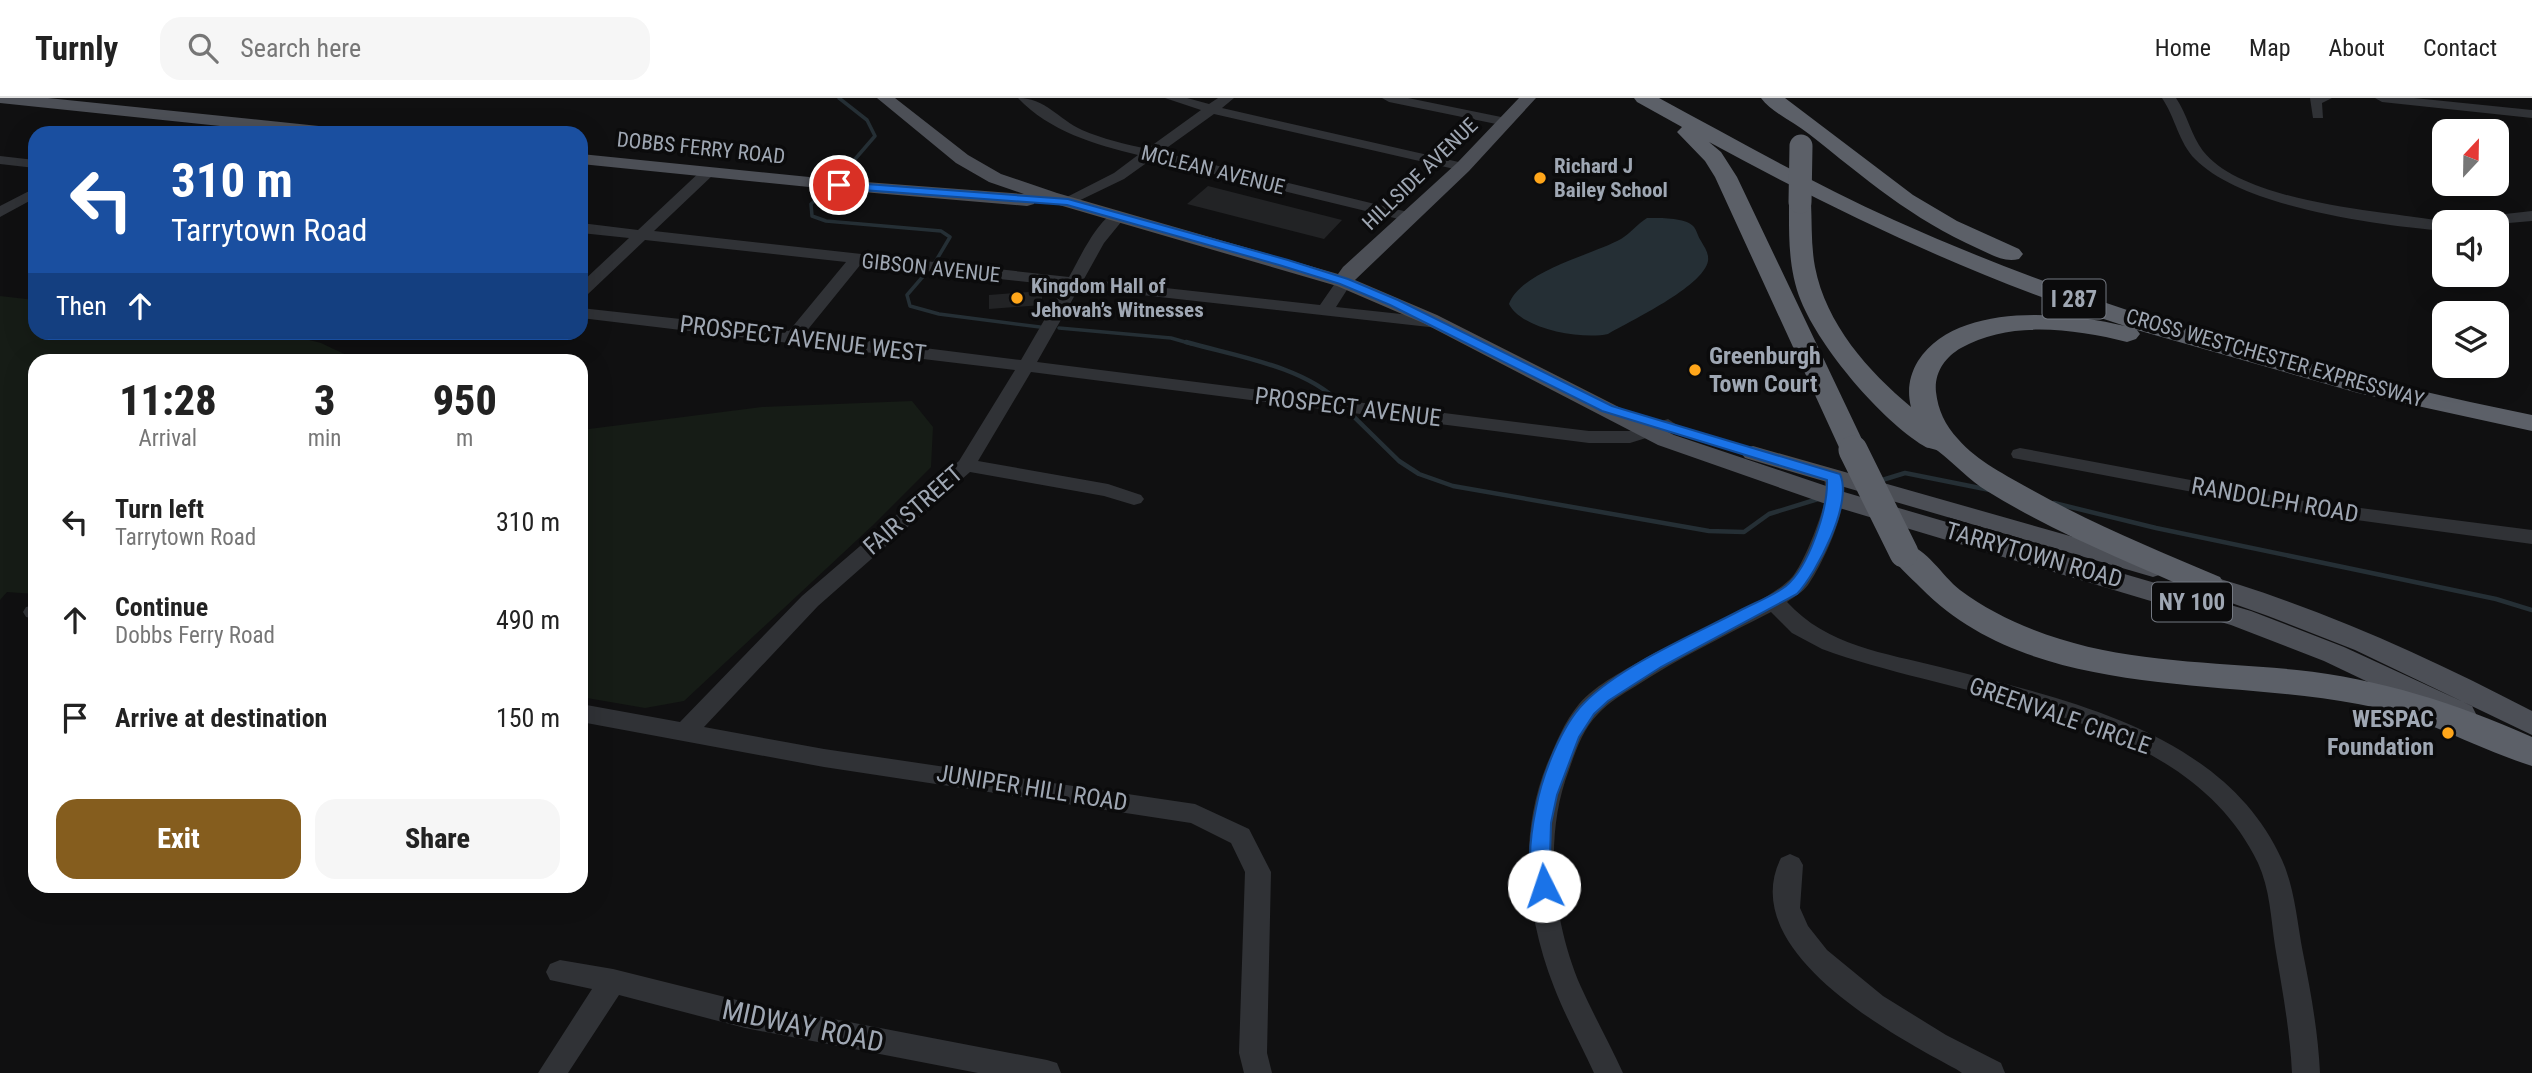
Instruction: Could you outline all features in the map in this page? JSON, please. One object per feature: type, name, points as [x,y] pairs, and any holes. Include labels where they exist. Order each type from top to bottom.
[{"type":"highway","points":[[1636,98],[1685,130],[1720,167],[1904,553],[1928,579],[1972,612],[2025,639],[2068,655],[2130,668],[2316,686],[2381,696],[2442,713],[2532,752]]},
{"type":"highway","name":"CROSS WESTCHESTER EXPRESSWAY","points":[[1644,98],[1853,209],[1961,257],[2043,288],[2157,327],[2283,365],[2532,425]]},
{"type":"highway","name":"CROSS WESTCHESTER EXPRESSWAY","points":[[1672,98],[1904,217],[2015,262],[2142,307],[2336,362],[2532,405]]},
{"type":"highway","points":[[1750,98],[1783,119],[1795,133],[1801,146],[1800,202],[1805,276],[1814,303],[1838,344],[1861,373],[1908,419],[2001,487],[2072,525],[2208,585]]},
{"type":"highway","points":[[1770,98],[1808,123],[1891,190],[1945,224],[2142,307]]},
{"type":"highway","points":[[2001,487],[1945,442],[1923,405],[1921,382],[1928,362],[1947,344],[1975,332],[2009,325],[2052,323],[2095,327],[2434,410],[2532,425]]},
{"type":"main road","points":[[0,98],[270,126]]},
{"type":"main road","name":"TARRYTOWN ROAD","points":[[885,98],[983,172],[1021,188],[1344,282],[1438,323],[1607,408],[1657,429],[2272,629],[2407,686],[2532,752]]},
{"type":"main road","name":"HILLSIDE AVENUE","points":[[1344,282],[1350,271],[1463,167],[1528,98]]},
{"type":"main road","name":"DOBBS FERRY ROAD","points":[[588,160],[839,185],[1068,202]]},
{"type":"main road","name":"TARRYTOWN ROAD","points":[[1835,487],[2208,585],[2300,617],[2394,656],[2532,724]]},
{"type":"street","name":"MCLEAN AVENUE","points":[[1025,98],[1075,132],[1104,143],[1411,217]]},
{"type":"street","points":[[1172,98],[1210,110],[1463,167]]},
{"type":"street","points":[[1068,202],[1111,180],[1227,98]]},
{"type":"street","points":[[1390,98],[1506,122]]},
{"type":"street","points":[[2169,98],[2178,110],[2200,156],[2221,173],[2258,189],[2347,214],[2397,223],[2432,225]]},
{"type":"street","points":[[2318,115],[2315,100],[2325,98]]},
{"type":"street","points":[[2382,98],[2532,114]]},
{"type":"street","points":[[0,160],[28,163]]},
{"type":"street","points":[[588,285],[708,172]]},
{"type":"street","points":[[0,212],[28,196]]},
{"type":"street","name":"FAIR STREET","points":[[684,733],[810,601],[967,465],[1026,368],[1097,241],[1118,216]]},
{"type":"street","points":[[2509,219],[2532,216]]},
{"type":"street","name":"GIBSON AVENUE","points":[[588,229],[1074,285],[1438,323]]},
{"type":"street","points":[[793,337],[856,260]]},
{"type":"street","points":[[1324,312],[1344,282]]},
{"type":"street","name":"PROSPECT AVENUE WEST","points":[[588,314],[793,337],[1026,368]]},
{"type":"street","name":"PROSPECT AVENUE","points":[[1026,368],[1589,437],[1615,439],[1657,429]]},
{"type":"street","name":"RANDOLPH ROAD","points":[[2020,454],[2298,506],[2532,537]]},
{"type":"street","points":[[967,465],[1108,490],[1134,499]]},
{"type":"street","points":[[1609,1073],[1567,986],[1546,913],[1541,858],[1542,823],[1547,795],[1571,734],[1588,709],[1602,696],[1655,663],[1774,601],[1791,590],[1806,574],[1814,559],[1835,487]]},
{"type":"street","name":"GREENVALE CIRCLE","points":[[1774,601],[1801,628],[1842,648],[2029,699],[2102,725],[2161,750],[2211,783],[2249,823],[2270,861],[2305,1030],[2306,1073]]},
{"type":"street","name":"JUNIPER HILL ROAD","points":[[588,714],[824,758],[1195,814],[1227,827],[1240,836],[1258,872],[1253,1053],[1256,1073]]},
{"type":"street","points":[[1790,866],[1786,906],[1799,937],[1840,980],[1907,1030],[1991,1073]]},
{"type":"street","name":"MIDWAY ROAD","points":[[561,972],[613,981],[745,1016],[1047,1073]]},
{"type":"street","points":[[552,1073],[613,981]]},
{"type":"shaded area","points":[[1647,218],[1672,219],[1690,224],[1708,255],[1703,271],[1693,282],[1664,302],[1608,334],[1597,335],[1553,331],[1526,320],[1509,304],[1516,292],[1527,282],[1559,265],[1621,239]]},
{"type":"shaded area","points":[[0,296],[28,299],[28,340],[309,340],[344,354],[28,354],[28,594],[7,592],[0,600]]},
{"type":"shaded area","points":[[912,401],[933,427],[931,467],[872,526],[684,701],[645,708],[588,698],[588,429],[762,407]]},
{"type":"building","points":[[1208,186],[1342,220],[1324,239],[1187,204]]},
{"type":"building","name":"Kingdom Hall of Jehovah’s Witnesses","points":[[1042,291],[1042,305],[989,309],[989,295]]},
{"type":"waterway","points":[[837,180],[875,136],[867,120],[839,98]]},
{"type":"waterway","points":[[829,188],[811,204],[812,216],[826,221],[941,231],[950,237],[934,264]]},
{"type":"waterway","points":[[926,273],[907,295],[910,306],[939,314],[1040,327]]},
{"type":"waterway","points":[[1059,328],[1171,338],[1192,344]]},
{"type":"waterway","points":[[1186,342],[1288,371],[1307,379],[1339,402]]},
{"type":"waterway","points":[[1347,410],[1399,461],[1419,474],[1453,486],[1709,531],[1744,532],[1769,514],[1818,499]]},
{"type":"waterway","points":[[1879,481],[1905,473],[1990,490]]},
{"type":"waterway","points":[[2054,503],[2156,528],[2496,599],[2532,610]]},
{"type":"place","name":"Richard J Bailey School","points":[[1540,178]]},
{"type":"place","name":"Kingdom Hall of Jehovah’s Witnesses","points":[[1017,298]]},
{"type":"place","name":"Greenburgh Town Court","points":[[1695,370]]},
{"type":"place","name":"WESPAC Foundation","points":[[2448,733]]},
{"type":"route","points":[[839,185],[1068,202],[1283,262],[1394,302],[1607,408],[1834,477],[1835,498],[1814,559],[1799,583],[1774,601],[1655,663],[1602,696],[1588,709],[1571,734],[1547,795],[1542,823],[1541,858],[1544,886]]}]
